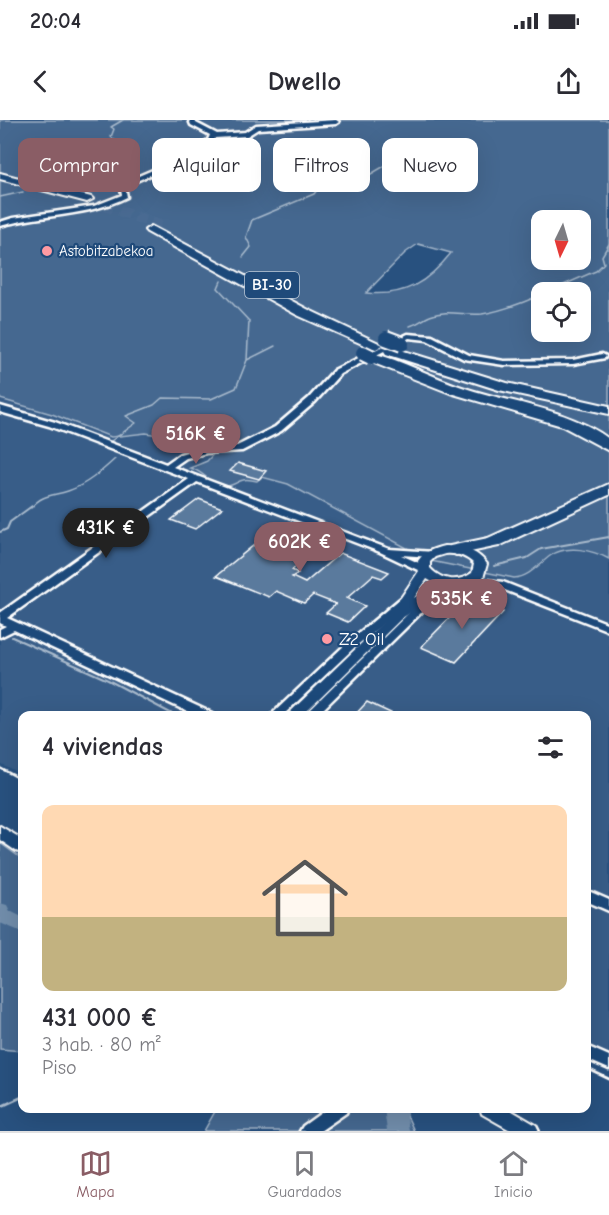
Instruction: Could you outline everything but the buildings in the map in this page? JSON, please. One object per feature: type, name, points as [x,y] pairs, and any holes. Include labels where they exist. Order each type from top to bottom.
[{"type":"highway","points":[[0,176],[83,201],[0,182]]},
{"type":"highway","name":"BI-30","points":[[609,400],[382,348],[317,308],[156,228],[304,323],[382,348],[504,387],[609,410]]},
{"type":"highway","points":[[382,348],[466,394],[572,426],[592,434],[609,446]]},
{"type":"highway","points":[[587,498],[609,480]]},
{"type":"highway","points":[[456,550],[493,542],[609,489]]},
{"type":"highway","points":[[480,566],[493,542]]},
{"type":"street","points":[[192,120],[193,124],[216,136]]},
{"type":"street","points":[[257,120],[294,126],[336,122]]},
{"type":"street","points":[[0,224],[27,215],[79,210],[119,199],[125,196],[122,185],[164,167],[216,136],[247,134],[256,127],[281,124]]},
{"type":"street","points":[[166,468],[183,456],[206,450],[238,449],[278,429],[312,400],[337,372],[408,336],[429,338],[467,357],[504,363],[573,362],[602,356]]},
{"type":"street","points":[[0,409],[52,424],[383,550],[424,571],[430,577],[446,583],[469,581],[499,584],[609,628]]},
{"type":"street","points":[[195,479],[0,618],[197,711]]},
{"type":"street","points":[[383,550],[431,554],[444,550],[456,550],[467,553],[499,584]]},
{"type":"street","points":[[397,615],[424,571],[424,561],[431,554]]},
{"type":"street","points":[[469,581],[480,566]]},
{"type":"street","points":[[298,711],[397,615],[446,583]]},
{"type":"street","points":[[314,711],[426,602],[428,595]]},
{"type":"street","points":[[280,711],[351,645],[410,596]]},
{"type":"street","points":[[0,634],[14,625]]},
{"type":"street","points":[[0,832],[18,844]]},
{"type":"street","points":[[591,897],[609,906]]},
{"type":"street","points":[[591,1054],[609,1063]]},
{"type":"street","points":[[308,1131],[334,1113]]},
{"type":"street","points":[[498,1113],[530,1131]]},
{"type":"shaded area","points":[[0,120],[609,120],[609,559],[588,551],[564,550],[550,556],[529,573],[514,578],[431,561],[288,484],[262,477],[257,481],[244,480],[224,486],[190,468],[207,461],[217,450],[237,448],[146,433],[111,437],[52,414],[0,399]],"holes":[[[418,244],[451,253],[434,272],[415,285],[392,293],[366,293],[405,253]]]},
{"type":"shaded area","points":[[0,399],[52,414],[111,437],[146,433],[237,448],[215,455],[190,468],[201,472],[211,481],[244,479],[257,481],[262,477],[288,484],[302,492],[505,577],[525,576],[553,554],[561,551],[594,550],[609,559],[609,1061],[591,1052],[591,711],[18,711],[18,773],[0,764]]},
{"type":"shaded area","points":[[0,843],[18,856],[18,1051],[0,1049]]},
{"type":"shaded area","points":[[214,1113],[406,1113],[414,1131],[204,1131]]},
{"type":"waterway","points":[[112,138],[114,129],[111,127],[123,120]]},
{"type":"waterway","points":[[243,257],[251,247],[246,237],[252,220],[314,194],[317,190],[359,181],[382,167]]},
{"type":"waterway","points":[[0,197],[23,192]]},
{"type":"waterway","points":[[410,326],[436,314],[482,314],[540,296],[596,271],[604,263],[602,256],[609,244]]},
{"type":"waterway","points":[[221,281],[218,288],[249,321],[247,360]]},
{"type":"waterway","points":[[247,360],[275,346]]},
{"type":"waterway","points":[[111,441],[136,423],[126,416],[154,405],[162,398],[211,399],[236,388],[247,360]]},
{"type":"waterway","points":[[31,508],[44,498],[81,485],[115,459]]},
{"type":"waterway","points":[[0,532],[7,529],[10,522],[32,506]]},
{"type":"waterway","points":[[494,566],[527,558],[541,549],[609,537]]},
{"type":"waterway","points":[[12,637],[108,680],[167,711]]},
{"type":"waterway","points":[[0,910],[2,916],[18,923]]},
{"type":"waterway","points":[[0,1107],[18,1099]]},
{"type":"waterway","points":[[396,1113],[398,1131]]},
{"type":"tunnel","points":[[87,199],[161,226]]},
{"type":"railway","points":[[0,768],[18,778]]},
{"type":"railway","points":[[591,1070],[609,1079]]},
{"type":"place","name":"Astobitzabekoa","points":[[47,251]]},
{"type":"place","name":"Z2 Oil","points":[[327,639]]}]
